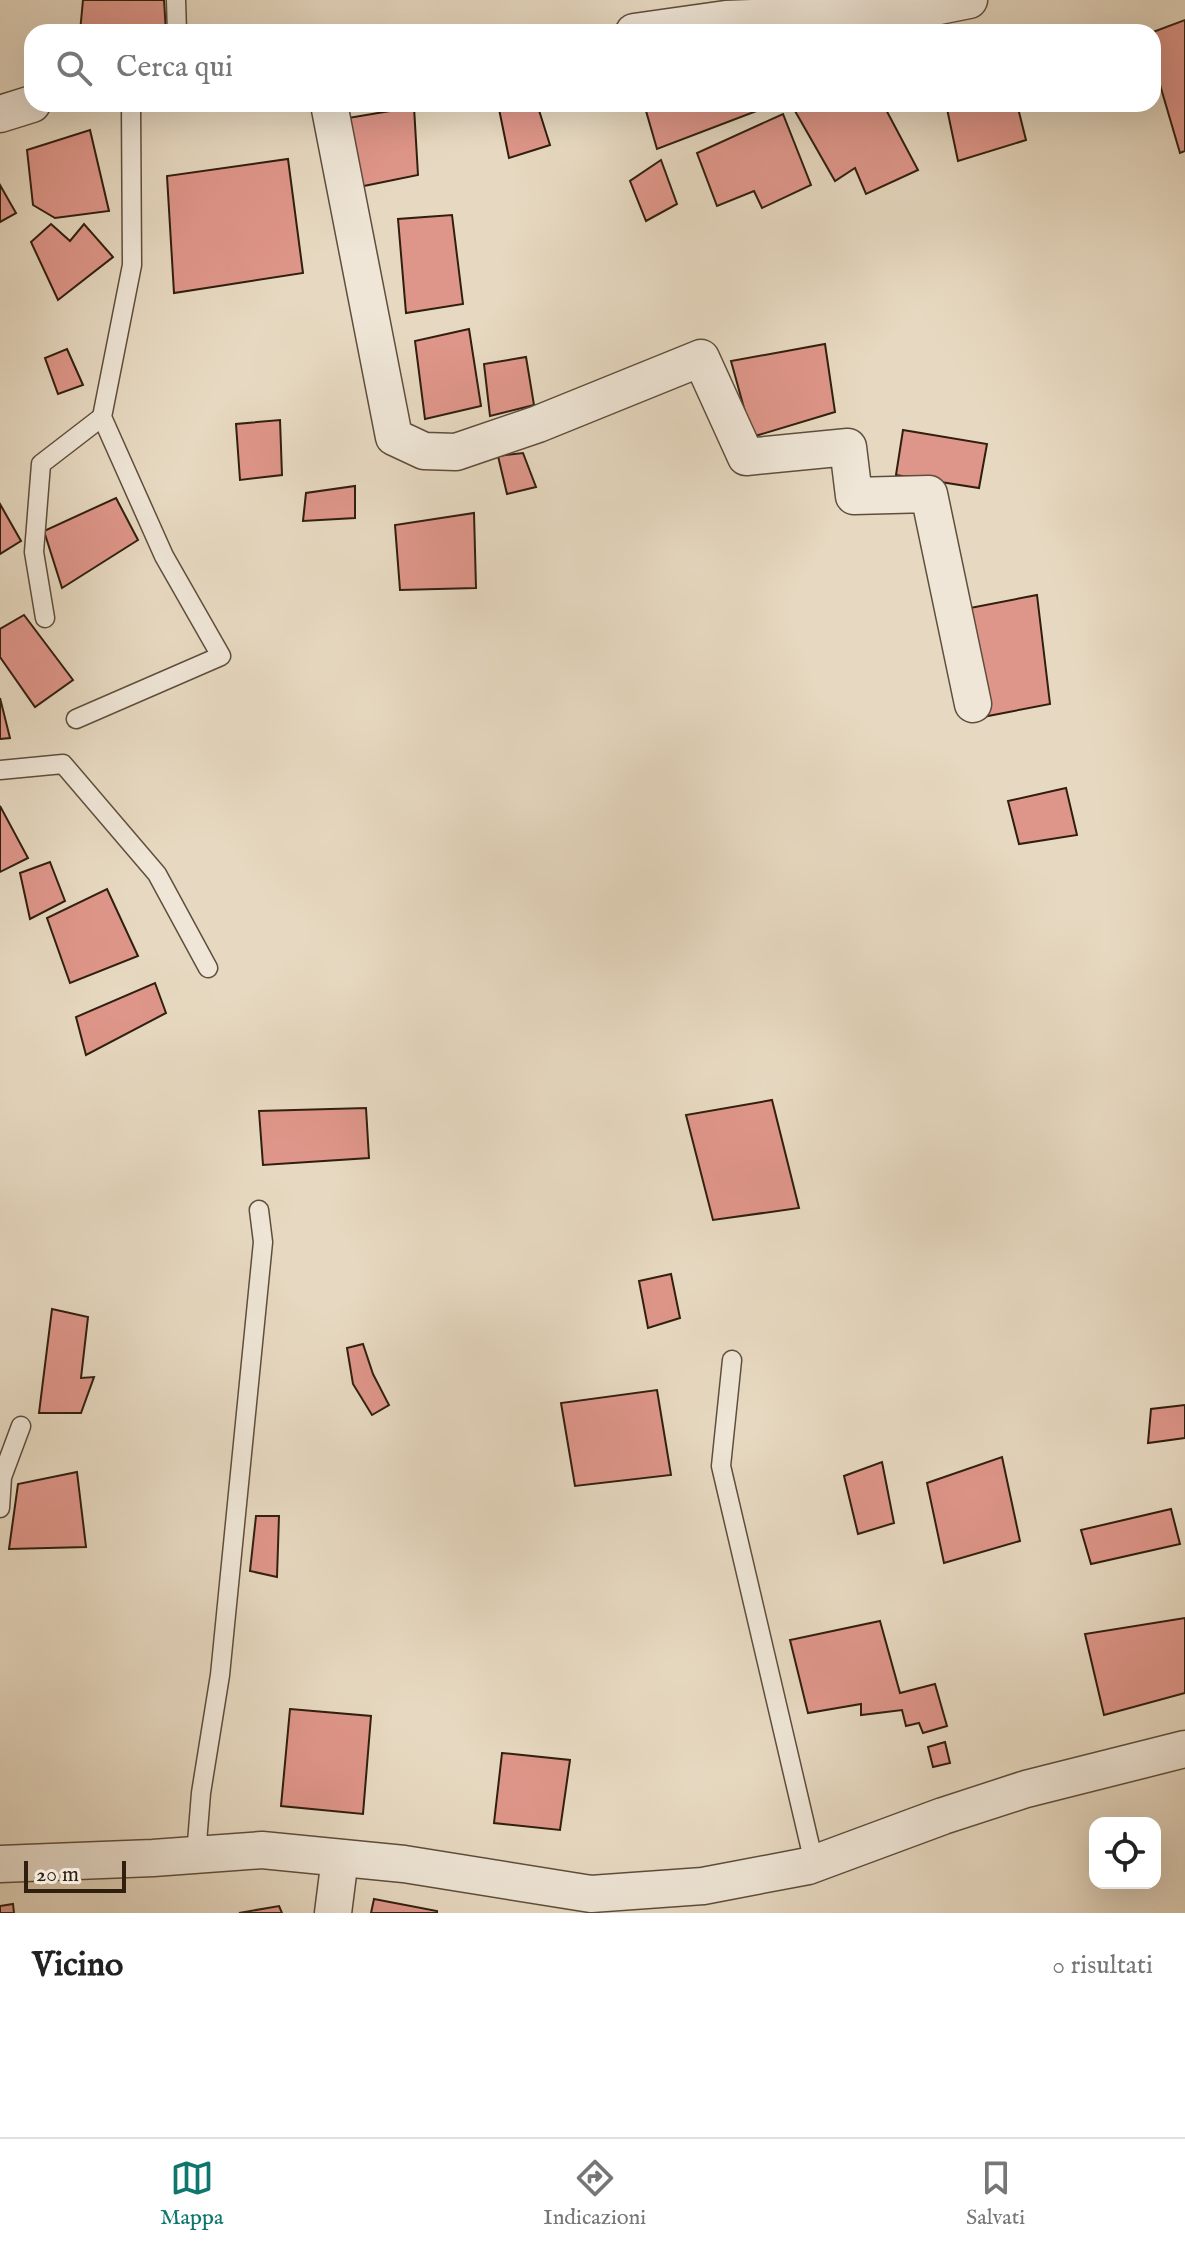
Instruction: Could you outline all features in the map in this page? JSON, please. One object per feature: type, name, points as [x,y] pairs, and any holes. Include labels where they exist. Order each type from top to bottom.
[{"type":"street","points":[[691,24],[882,7],[909,12],[969,0]]},
{"type":"street","points":[[0,114],[24,106]]},
{"type":"street","points":[[331,112],[394,437],[424,451],[456,452],[538,424],[701,358],[746,457],[848,447],[854,496],[929,494],[973,704]]},
{"type":"street","points":[[0,1864],[262,1850],[404,1864],[591,1894],[703,1886],[814,1863],[1026,1789],[1185,1749]]},
{"type":"street","points":[[333,1913],[340,1858]]},
{"type":"lane","points":[[176,0],[177,24]]},
{"type":"lane","points":[[76,719],[221,656],[164,556],[102,417],[132,265],[131,112]]},
{"type":"lane","points":[[45,618],[34,552],[41,464],[102,417]]},
{"type":"lane","points":[[0,770],[63,764],[157,874],[208,968]]},
{"type":"lane","points":[[196,1855],[201,1793],[220,1675],[263,1242],[259,1210]]},
{"type":"lane","points":[[732,1360],[721,1466],[814,1863]]},
{"type":"lane","points":[[0,1508],[2,1477],[21,1426]]},
{"type":"building","points":[[83,0],[164,0],[166,24],[81,24]]},
{"type":"building","points":[[1185,20],[1185,151],[1180,153],[1161,88],[1161,29]]},
{"type":"building","points":[[384,112],[414,112],[418,175],[354,188],[348,118]]},
{"type":"building","points":[[500,112],[540,112],[550,145],[509,158]]},
{"type":"building","points":[[646,112],[754,112],[657,149]]},
{"type":"building","points":[[796,112],[887,112],[918,170],[866,194],[855,168],[835,181]]},
{"type":"building","points":[[948,112],[1019,112],[1026,140],[958,161]]},
{"type":"building","points":[[783,114],[811,185],[762,208],[754,191],[717,206],[697,153]]},
{"type":"building","points":[[90,130],[109,211],[55,218],[33,205],[27,150]]},
{"type":"building","points":[[288,159],[303,273],[174,293],[167,176]]},
{"type":"building","points":[[661,160],[677,204],[646,221],[630,181]]},
{"type":"building","points":[[0,185],[16,213],[0,222]]},
{"type":"building","points":[[452,215],[463,304],[406,313],[398,219]]},
{"type":"building","points":[[51,224],[70,241],[84,224],[113,257],[58,300],[31,242]]},
{"type":"building","points":[[469,329],[481,406],[425,419],[415,341]]},
{"type":"building","points":[[825,344],[835,412],[752,437],[731,361]]},
{"type":"building","points":[[67,349],[83,385],[58,394],[45,358]]},
{"type":"building","points":[[526,357],[534,405],[490,416],[484,364]]},
{"type":"building","points":[[280,420],[282,475],[240,480],[236,424]]},
{"type":"building","points":[[903,430],[987,444],[979,488],[896,475]]},
{"type":"building","points":[[523,453],[536,487],[507,494],[498,456]]},
{"type":"building","points":[[355,486],[355,518],[303,521],[306,493]]},
{"type":"building","points":[[116,498],[138,540],[62,588],[44,531]]},
{"type":"building","points":[[0,504],[21,541],[0,554]]},
{"type":"building","points":[[474,513],[476,588],[400,590],[395,525]]},
{"type":"building","points":[[1037,595],[1050,704],[988,716],[970,608]]},
{"type":"building","points":[[24,615],[73,680],[35,707],[0,657],[0,629]]},
{"type":"building","points":[[0,698],[10,738],[0,739]]},
{"type":"building","points":[[1066,788],[1077,835],[1019,844],[1008,801]]},
{"type":"building","points":[[0,806],[28,858],[0,872]]},
{"type":"building","points":[[50,862],[65,901],[30,919],[20,873]]},
{"type":"building","points":[[107,889],[138,956],[70,983],[47,918]]},
{"type":"building","points":[[155,983],[166,1013],[86,1055],[76,1017]]},
{"type":"building","points":[[772,1100],[799,1208],[713,1220],[686,1115]]},
{"type":"building","points":[[366,1108],[369,1158],[263,1165],[259,1111]]},
{"type":"building","points":[[671,1274],[680,1318],[648,1328],[639,1281]]},
{"type":"building","points":[[52,1309],[88,1317],[81,1378],[94,1377],[81,1413],[39,1413]]},
{"type":"building","points":[[363,1344],[373,1374],[389,1405],[372,1415],[353,1384],[347,1348]]},
{"type":"building","points":[[657,1390],[671,1475],[575,1486],[561,1403]]},
{"type":"building","points":[[1185,1405],[1185,1438],[1148,1443],[1151,1409]]},
{"type":"building","points":[[1002,1457],[1020,1541],[944,1563],[927,1483]]},
{"type":"building","points":[[882,1462],[894,1523],[858,1534],[844,1476]]},
{"type":"building","points":[[77,1472],[86,1547],[9,1549],[18,1484]]},
{"type":"building","points":[[1171,1509],[1180,1544],[1091,1564],[1081,1530]]},
{"type":"building","points":[[256,1516],[279,1516],[277,1577],[250,1571]]},
{"type":"building","points":[[1185,1618],[1185,1693],[1104,1715],[1085,1634]]},
{"type":"building","points":[[880,1621],[900,1693],[935,1684],[947,1726],[923,1733],[919,1723],[906,1726],[902,1710],[861,1715],[861,1704],[808,1713],[790,1640]]},
{"type":"building","points":[[290,1709],[371,1716],[363,1814],[281,1806]]},
{"type":"building","points":[[945,1742],[950,1763],[933,1767],[928,1747]]},
{"type":"building","points":[[502,1753],[570,1760],[560,1830],[494,1823]]},
{"type":"building","points":[[374,1899],[437,1911],[437,1913],[371,1913]]},
{"type":"building","points":[[13,1904],[14,1913],[0,1913],[0,1906]]},
{"type":"building","points":[[279,1906],[282,1913],[239,1913]]}]
